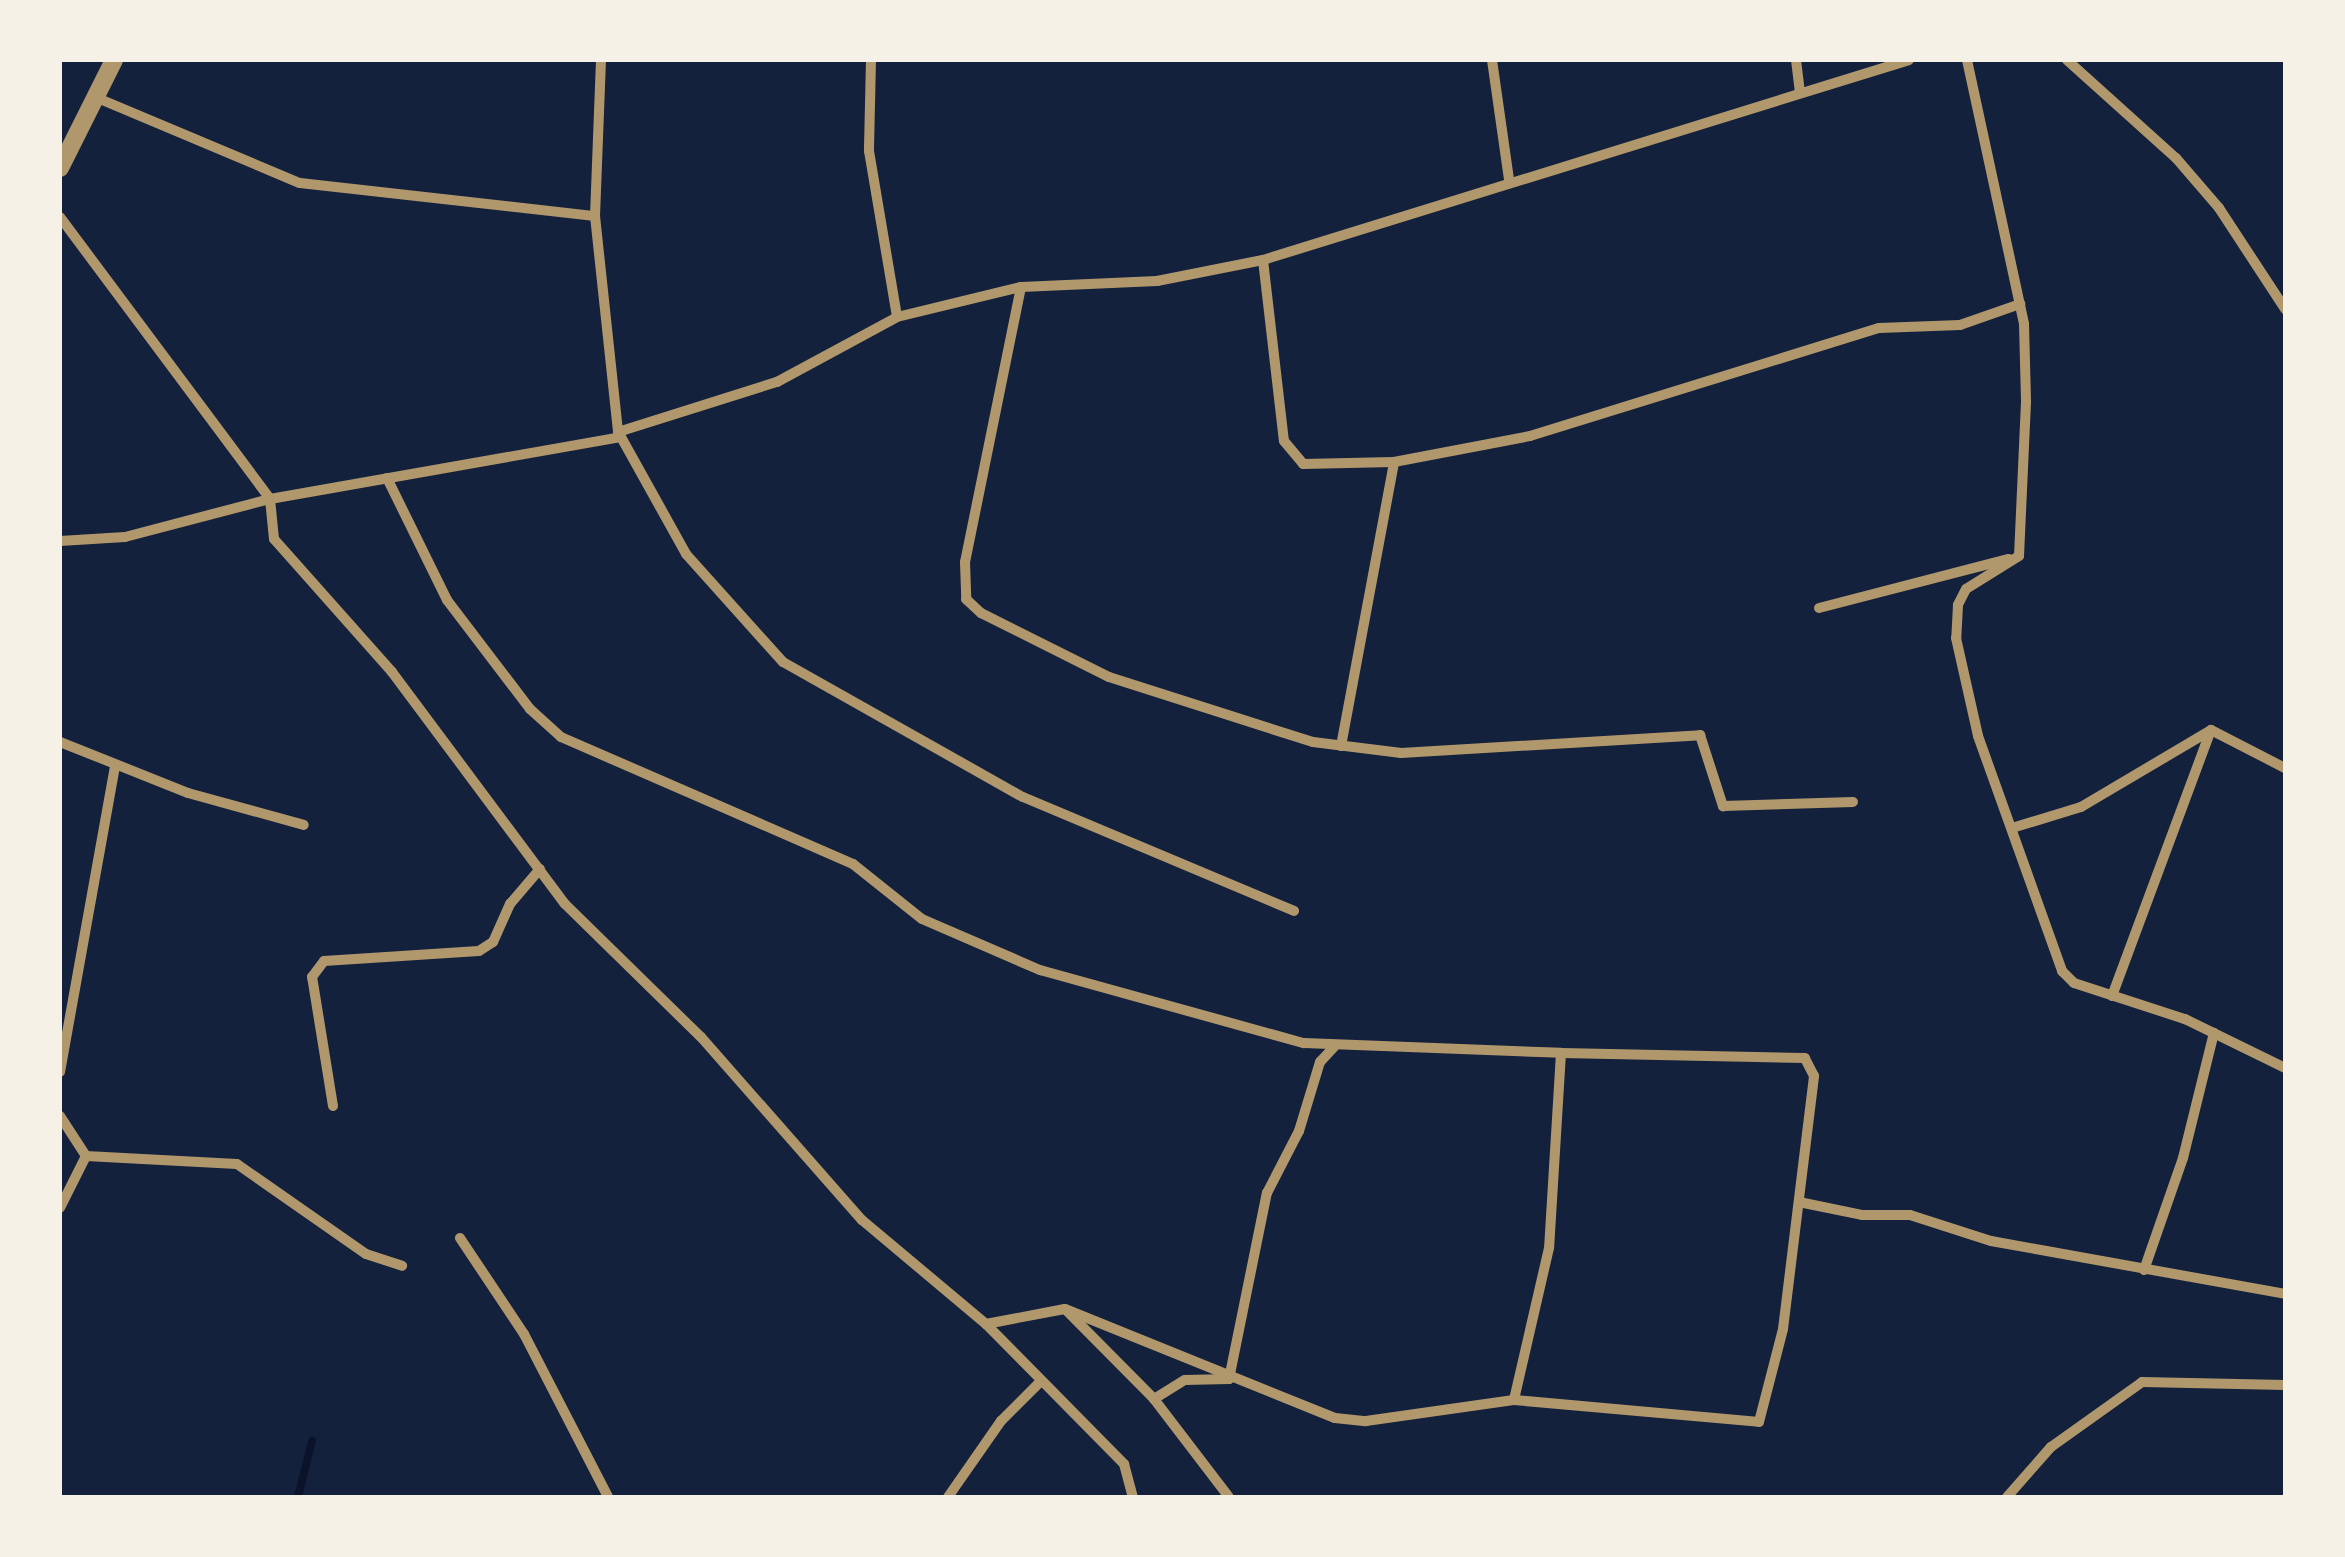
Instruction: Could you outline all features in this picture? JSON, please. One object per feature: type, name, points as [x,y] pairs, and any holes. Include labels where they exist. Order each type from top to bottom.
[{"type":"street","points":[[60,168],[114,60]]},
{"type":"street","points":[[601,60],[596,216],[620,434],[686,554],[783,662],[1023,797],[1294,911]]},
{"type":"street","points":[[871,60],[869,151],[897,317]]},
{"type":"street","points":[[1492,60],[1510,178]]},
{"type":"street","points":[[1796,60],[1800,91]]},
{"type":"street","points":[[60,541],[125,537],[270,499],[620,434],[776,382],[897,317],[1021,286],[1157,281],[1263,260],[1510,178],[1909,60]]},
{"type":"street","points":[[1967,60],[2020,304],[2026,402],[2020,556]]},
{"type":"street","points":[[2067,60],[2176,158],[2218,208],[2285,309]]},
{"type":"street","points":[[95,97],[300,183],[596,216]]},
{"type":"street","points":[[60,217],[270,499],[274,539],[392,672],[575,914],[701,1037],[862,1220],[986,1324],[1124,1464],[1132,1497]]},
{"type":"street","points":[[1263,260],[1284,441],[1293,458],[1303,464],[1394,462],[1530,436],[1879,328],[1960,325],[2020,304]]},
{"type":"street","points":[[1021,286],[965,562],[966,599],[981,613],[1109,677],[1341,746],[1401,752],[1700,735],[1723,806],[1854,802]]},
{"type":"street","points":[[1341,746],[1394,462]]},
{"type":"street","points":[[387,478],[448,600],[530,709],[561,737],[852,864],[922,919],[1004,957],[1334,1047],[1805,1058],[1814,1076],[1783,1328],[1759,1422],[1514,1400],[1366,1421],[1287,1403],[1066,1309],[986,1324]]},
{"type":"street","points":[[1819,608],[2020,556]]},
{"type":"street","points":[[2020,556],[1966,589],[1956,638],[1978,736],[2062,971],[2074,983],[2214,1033],[2285,1068]]},
{"type":"street","points":[[2012,828],[2081,807],[2211,730]]},
{"type":"street","points":[[2211,730],[2285,768]]},
{"type":"street","points":[[2112,996],[2211,730]]},
{"type":"street","points":[[60,742],[188,794],[304,825]]},
{"type":"street","points":[[60,1072],[116,765]]},
{"type":"street","points":[[333,1106],[312,976],[324,962],[479,951],[493,942],[510,904],[540,869]]},
{"type":"street","points":[[2144,1270],[2183,1158],[2214,1033]]},
{"type":"street","points":[[1229,1379],[1267,1193],[1299,1131],[1320,1062],[1334,1047]]},
{"type":"street","points":[[1514,1400],[1549,1248],[1561,1053]]},
{"type":"street","points":[[60,1116],[86,1156]]},
{"type":"street","points":[[60,1208],[86,1156]]},
{"type":"street","points":[[86,1156],[237,1164],[366,1254],[402,1266]]},
{"type":"street","points":[[1799,1202],[1862,1215],[1910,1215],[1991,1241],[2285,1294]]},
{"type":"street","points":[[460,1238],[524,1334],[608,1497]]},
{"type":"street","points":[[1066,1309],[1154,1399],[1230,1497]]},
{"type":"street","points":[[1154,1399],[1185,1380],[1229,1379]]},
{"type":"street","points":[[948,1497],[1001,1420],[1040,1382]]},
{"type":"street","points":[[2006,1497],[2051,1446],[2142,1382],[2285,1386]]},
{"type":"waterway","points":[[298,1497],[312,1441]]}]
